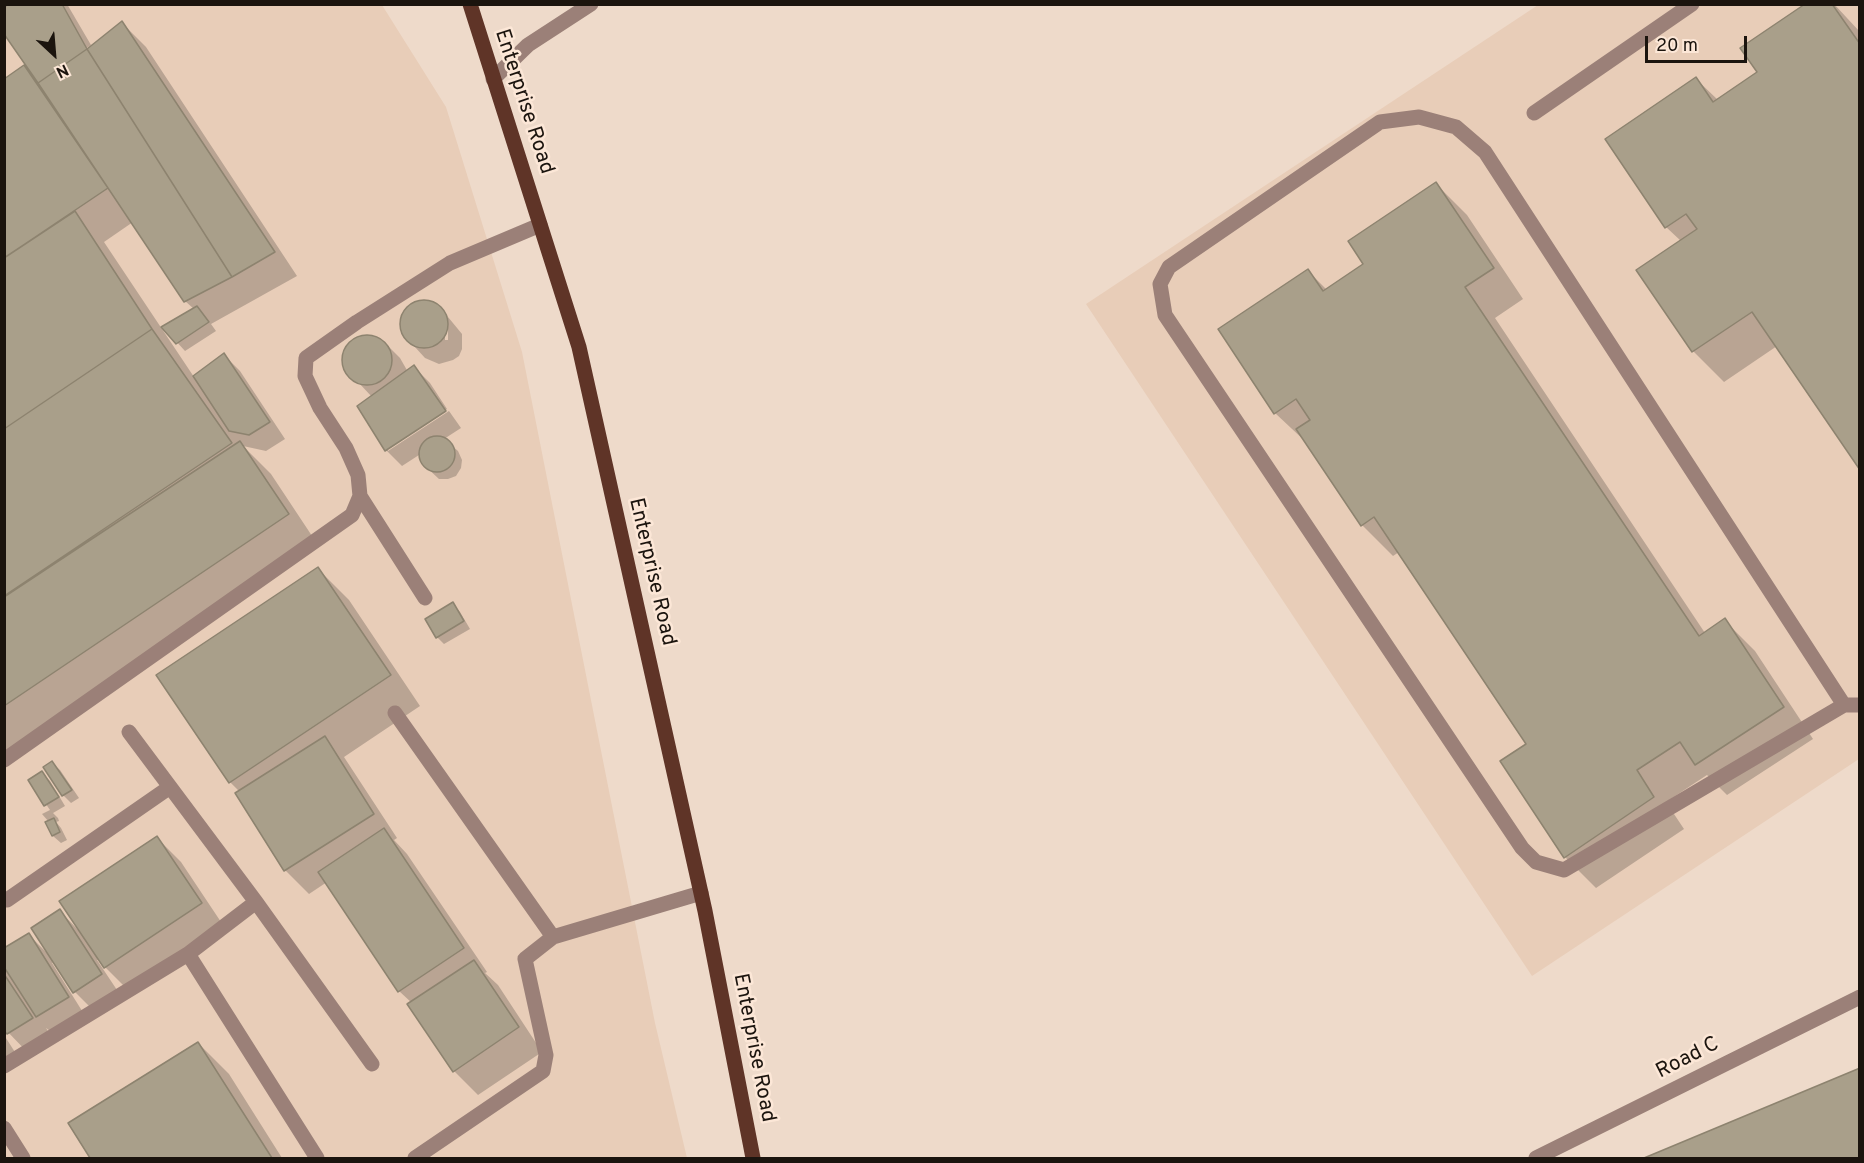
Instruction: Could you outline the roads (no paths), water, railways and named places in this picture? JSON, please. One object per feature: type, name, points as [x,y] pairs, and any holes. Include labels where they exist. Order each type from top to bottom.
[{"type":"main road","name":"Enterprise Road","points":[[470,4],[579,346],[701,893],[753,1158]]},
{"type":"street","points":[[493,79],[528,45],[591,4]]},
{"type":"street","points":[[1534,113],[1692,4]]},
{"type":"street","points":[[1844,705],[1485,152],[1456,128],[1419,117],[1380,122],[1169,267],[1160,284],[1165,315],[1521,848],[1536,862],[1564,870],[1844,705],[1860,705]]},
{"type":"street","points":[[425,598],[360,496],[358,475],[346,448],[320,408],[305,376],[306,358],[357,322],[450,263],[540,225]]},
{"type":"street","points":[[4,760],[352,515],[360,496]]},
{"type":"street","points":[[395,713],[553,937]]},
{"type":"street","points":[[129,732],[256,902],[372,1064]]},
{"type":"street","points":[[7,900],[170,787]]},
{"type":"street","points":[[415,1158],[543,1071],[546,1055],[525,959],[553,937],[701,893]]},
{"type":"street","points":[[4,1066],[188,954],[256,902]]},
{"type":"street","points":[[188,954],[317,1158]]},
{"type":"street","name":"Road C","points":[[1536,1158],[1860,997]]},
{"type":"street","points":[[4,1128],[23,1158]]}]
